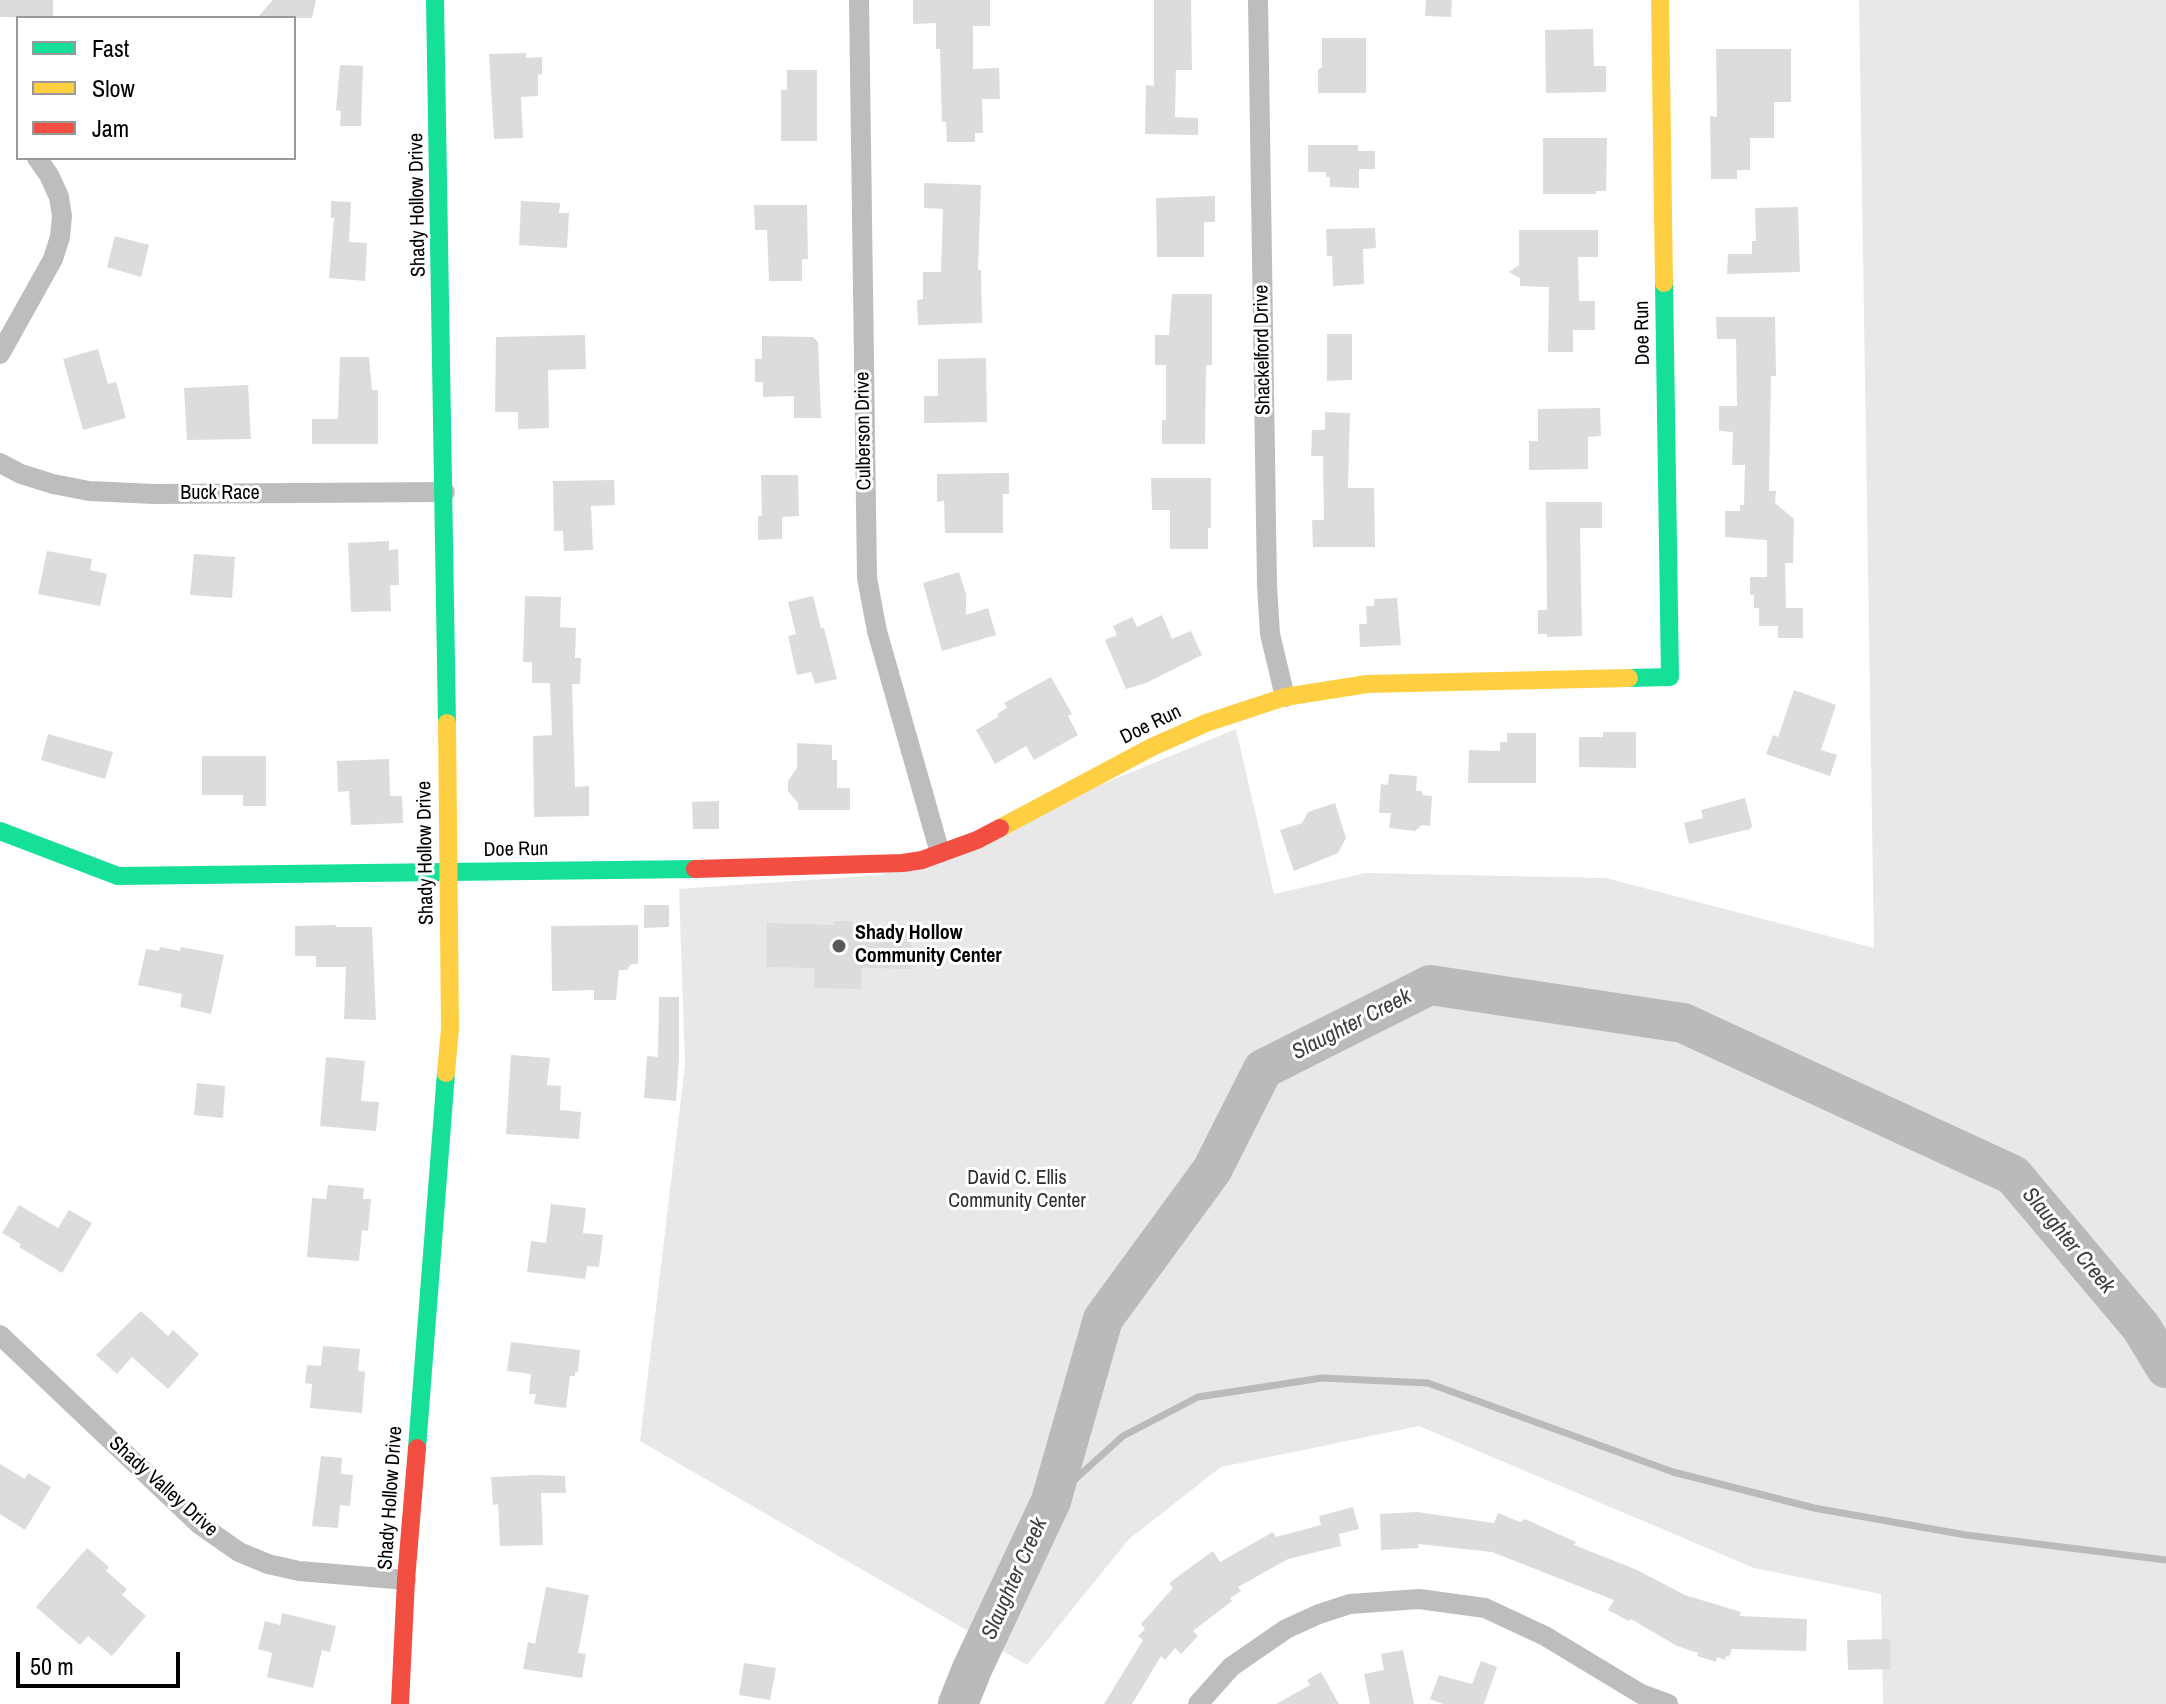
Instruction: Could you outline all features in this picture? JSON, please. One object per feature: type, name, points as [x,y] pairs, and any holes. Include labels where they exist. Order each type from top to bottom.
[{"type":"street","name":"Shady Hollow Drive","points":[[400,1704],[406,1580],[450,1028],[445,492],[435,0]]},
{"type":"street","name":"Culberson Drive","points":[[859,0],[867,578],[877,631],[940,853]]},
{"type":"street","name":"Shackelford Drive","points":[[1258,0],[1267,585],[1270,634],[1285,697]]},
{"type":"street","name":"Doe Run","points":[[0,831],[118,876],[903,863],[940,853],[1008,826],[1152,747],[1206,723],[1285,697],[1367,684],[1670,677],[1660,0]]},
{"type":"street","points":[[0,354],[53,259],[60,237],[62,216],[59,197],[38,160]]},
{"type":"street","name":"Buck Race","points":[[0,463],[21,474],[89,491],[154,494],[445,492]]},
{"type":"street","name":"Shady Valley Drive","points":[[0,1335],[189,1514],[239,1552],[268,1564],[299,1571],[406,1580]]},
{"type":"street","points":[[1198,1704],[1231,1667],[1286,1629],[1350,1604],[1419,1599],[1485,1608],[1545,1636],[1641,1694],[1668,1704]]},
{"type":"green space","name":"David C. Ellis Community Center","points":[[1859,0],[2166,0],[2166,1704],[1883,1704],[1881,1594],[1754,1568],[1419,1426],[1221,1467],[1129,1539],[1027,1665],[640,1441],[685,1065],[679,889],[882,875],[1236,729],[1274,894],[1366,873],[1606,878],[1874,948]]},
{"type":"building","points":[[0,0],[53,0],[53,16],[0,17]]},
{"type":"building","points":[[273,0],[316,0],[312,18],[259,16]]},
{"type":"building","points":[[913,0],[990,0],[990,26],[973,26],[973,69],[999,68],[1000,99],[982,99],[983,133],[975,133],[975,142],[947,142],[946,122],[942,122],[940,49],[936,49],[936,23],[913,24]]},
{"type":"building","points":[[1154,0],[1191,0],[1192,70],[1176,70],[1175,117],[1198,118],[1198,135],[1145,134],[1146,85],[1154,86]]},
{"type":"building","points":[[1426,0],[1452,0],[1451,17],[1425,16]]},
{"type":"building","points":[[1593,29],[1594,66],[1606,66],[1606,92],[1546,93],[1545,30]]},
{"type":"building","points":[[1322,38],[1366,38],[1366,93],[1318,93]]},
{"type":"building","points":[[1716,49],[1791,49],[1791,102],[1774,102],[1774,138],[1750,138],[1750,170],[1737,170],[1737,179],[1711,179],[1710,116],[1717,117]]},
{"type":"building","points":[[526,53],[526,58],[542,57],[542,74],[538,75],[538,96],[521,97],[523,138],[494,139],[489,54]]},
{"type":"building","points":[[340,65],[363,66],[361,126],[340,126],[341,111],[336,110]]},
{"type":"building","points":[[787,70],[817,70],[817,141],[781,141],[781,90],[787,90]]},
{"type":"building","points":[[1543,138],[1607,138],[1606,191],[1596,191],[1596,194],[1543,194]]},
{"type":"building","points":[[1308,145],[1358,145],[1358,151],[1375,151],[1375,169],[1359,169],[1359,188],[1330,187],[1330,177],[1326,177],[1326,172],[1308,172]]},
{"type":"building","points":[[924,183],[981,185],[978,270],[981,270],[982,323],[918,325],[917,300],[923,299],[923,272],[941,272],[943,209],[924,208]]},
{"type":"building","points":[[1215,196],[1215,222],[1204,222],[1204,257],[1157,257],[1156,198]]},
{"type":"building","points":[[331,201],[351,202],[349,242],[367,243],[365,281],[329,278],[334,218],[331,218]]},
{"type":"building","points":[[521,201],[560,203],[559,213],[569,213],[567,248],[519,245]]},
{"type":"building","points":[[754,205],[807,205],[808,259],[802,259],[802,281],[769,281],[767,230],[755,230]]},
{"type":"building","points":[[1798,207],[1800,272],[1727,274],[1728,254],[1752,254],[1752,241],[1756,241],[1755,208]]},
{"type":"building","points":[[1375,228],[1376,248],[1363,249],[1364,284],[1333,286],[1332,256],[1327,256],[1326,229]]},
{"type":"building","points":[[1519,230],[1598,230],[1598,257],[1578,257],[1579,301],[1595,301],[1595,330],[1573,330],[1573,352],[1548,352],[1549,287],[1520,286],[1520,278],[1509,272],[1519,265]]},
{"type":"building","points":[[115,236],[149,245],[141,277],[107,267]]},
{"type":"building","points":[[1172,294],[1212,294],[1212,365],[1206,365],[1205,444],[1162,444],[1162,420],[1166,420],[1166,365],[1155,365],[1155,335],[1169,335]]},
{"type":"building","points":[[1716,317],[1775,317],[1776,376],[1771,376],[1769,491],[1776,491],[1775,503],[1794,519],[1793,563],[1785,563],[1786,608],[1803,608],[1803,638],[1778,638],[1778,626],[1759,626],[1759,608],[1754,608],[1754,595],[1750,595],[1750,577],[1767,577],[1767,540],[1725,537],[1725,511],[1740,511],[1740,505],[1744,505],[1745,465],[1732,465],[1733,432],[1719,431],[1719,406],[1737,406],[1736,339],[1717,339]]},
{"type":"building","points":[[1327,334],[1352,334],[1352,380],[1327,381]]},
{"type":"building","points":[[585,335],[586,369],[548,370],[549,428],[518,429],[518,412],[495,412],[496,337]]},
{"type":"building","points":[[762,336],[813,337],[818,342],[821,418],[794,418],[794,396],[763,397],[763,382],[755,382],[755,359],[762,359]]},
{"type":"building","points":[[98,349],[108,384],[116,382],[126,418],[83,430],[63,359]]},
{"type":"building","points":[[340,357],[369,357],[372,390],[378,390],[378,444],[312,444],[312,419],[338,419]]},
{"type":"building","points":[[986,358],[987,422],[924,423],[924,396],[938,396],[938,359]]},
{"type":"building","points":[[248,385],[251,439],[187,440],[184,388]]},
{"type":"building","points":[[1600,408],[1601,436],[1588,437],[1588,469],[1529,470],[1529,441],[1538,441],[1538,409]]},
{"type":"building","points":[[1325,412],[1350,413],[1348,488],[1374,488],[1375,547],[1313,547],[1312,520],[1324,520],[1323,456],[1311,456],[1312,430],[1325,430]]},
{"type":"building","points":[[1009,473],[1009,494],[1003,494],[1003,533],[945,533],[944,501],[937,502],[937,474]]},
{"type":"building","points":[[761,475],[798,475],[799,516],[782,517],[782,539],[758,540],[758,516],[762,516]]},
{"type":"building","points":[[1151,478],[1211,478],[1208,549],[1170,549],[1170,510],[1152,510]]},
{"type":"building","points":[[614,480],[615,505],[591,506],[593,550],[564,551],[563,531],[554,531],[553,481]]},
{"type":"building","points":[[1546,502],[1602,502],[1602,528],[1580,528],[1582,636],[1547,637],[1547,634],[1538,634],[1538,610],[1547,610]]},
{"type":"building","points":[[389,541],[389,550],[398,549],[399,585],[390,585],[391,611],[351,612],[348,543]]},
{"type":"building","points":[[47,551],[92,559],[90,570],[107,574],[100,606],[38,594]]},
{"type":"building","points":[[194,554],[235,557],[232,598],[190,595]]},
{"type":"building","points":[[959,572],[966,594],[966,615],[988,608],[996,635],[942,651],[923,583]]},
{"type":"building","points":[[525,596],[561,597],[560,627],[576,628],[575,658],[581,658],[580,684],[572,684],[575,787],[589,786],[589,816],[534,817],[533,736],[552,735],[550,683],[532,683],[532,662],[523,662]]},
{"type":"building","points":[[813,596],[837,679],[815,684],[811,672],[797,675],[788,636],[796,634],[788,602]]},
{"type":"building","points":[[1397,598],[1401,645],[1360,647],[1359,624],[1367,624],[1366,606],[1374,606],[1374,599]]},
{"type":"building","points":[[1162,615],[1172,639],[1191,631],[1202,655],[1146,683],[1126,689],[1105,640],[1117,635],[1113,626],[1132,617],[1137,627]]},
{"type":"building","points":[[1051,677],[1072,714],[1068,716],[1078,735],[1034,760],[1026,746],[995,764],[976,730],[998,717],[997,714],[1007,708],[1004,703]]},
{"type":"building","points":[[1794,690],[1836,705],[1821,750],[1837,755],[1830,776],[1766,754],[1773,735],[1778,737]]},
{"type":"building","points":[[1603,732],[1636,732],[1636,768],[1579,767],[1579,737],[1603,737]]},
{"type":"building","points":[[1507,733],[1536,733],[1536,783],[1468,783],[1469,750],[1500,751],[1500,742],[1507,742]]},
{"type":"building","points":[[48,734],[113,752],[105,779],[41,760]]},
{"type":"building","points":[[797,743],[832,745],[832,760],[837,760],[837,788],[850,788],[850,810],[798,810],[798,803],[788,791],[788,781],[797,768]]},
{"type":"building","points":[[202,756],[266,756],[266,806],[243,806],[243,795],[202,795]]},
{"type":"building","points":[[389,759],[390,796],[402,796],[403,823],[351,825],[349,791],[338,792],[337,761]]},
{"type":"building","points":[[1389,774],[1417,776],[1416,791],[1432,796],[1430,826],[1422,825],[1415,831],[1389,828],[1391,813],[1379,813],[1381,784],[1388,785]]},
{"type":"building","points":[[1745,798],[1752,826],[1750,829],[1689,844],[1684,823],[1703,818],[1701,810]]},
{"type":"building","points":[[719,801],[719,829],[693,829],[692,802]]},
{"type":"building","points":[[1335,803],[1346,838],[1338,853],[1294,871],[1280,830],[1302,823],[1308,812]]},
{"type":"building","points":[[644,905],[669,905],[669,927],[644,928]]},
{"type":"building","name":"Shady Hollow Community Center","points":[[834,921],[852,921],[852,925],[911,926],[911,969],[862,968],[861,989],[814,988],[814,968],[766,967],[767,923],[834,925]]},
{"type":"building","points":[[638,925],[638,964],[631,964],[627,970],[619,970],[616,1000],[594,1000],[594,990],[552,991],[551,926]]},
{"type":"building","points":[[295,926],[372,927],[376,1020],[344,1019],[346,967],[316,967],[316,956],[295,956]]},
{"type":"building","points":[[160,947],[180,951],[181,947],[224,955],[211,1014],[180,1007],[182,994],[138,985],[146,949],[159,951]]},
{"type":"building","points":[[659,997],[679,997],[676,1101],[644,1098],[647,1056],[658,1057]]},
{"type":"building","points":[[511,1055],[550,1058],[547,1085],[561,1086],[560,1110],[581,1112],[579,1139],[506,1134]]},
{"type":"building","points":[[326,1057],[365,1061],[361,1101],[379,1102],[376,1131],[320,1126]]},
{"type":"building","points":[[197,1083],[225,1086],[223,1118],[194,1115]]},
{"type":"building","points":[[328,1185],[364,1188],[363,1199],[371,1199],[368,1231],[362,1230],[359,1261],[307,1257],[312,1198],[326,1199]]},
{"type":"building","points":[[551,1204],[586,1208],[583,1233],[603,1235],[599,1267],[587,1266],[585,1279],[527,1272],[531,1241],[546,1243]]},
{"type":"building","points":[[19,1205],[58,1228],[69,1210],[92,1223],[62,1273],[2,1233]]},
{"type":"building","points":[[141,1311],[168,1336],[173,1330],[199,1354],[168,1389],[132,1357],[117,1374],[96,1355]]},
{"type":"building","points":[[511,1342],[580,1350],[578,1372],[570,1376],[566,1408],[534,1404],[536,1394],[529,1394],[531,1374],[507,1371]]},
{"type":"building","points":[[323,1346],[360,1349],[358,1371],[365,1372],[362,1413],[310,1408],[312,1384],[305,1383],[307,1365],[321,1366]]},
{"type":"building","points":[[321,1456],[342,1458],[341,1474],[353,1475],[350,1506],[340,1505],[338,1528],[312,1526]]},
{"type":"building","points":[[0,1464],[25,1479],[28,1473],[51,1487],[25,1530],[0,1514]]},
{"type":"building","points":[[565,1476],[566,1493],[541,1493],[543,1545],[500,1546],[498,1504],[493,1505],[491,1477]]},
{"type":"building","points":[[1353,1507],[1359,1529],[1339,1534],[1341,1546],[1288,1559],[1238,1587],[1241,1591],[1230,1598],[1232,1601],[1193,1631],[1198,1636],[1181,1654],[1175,1648],[1165,1660],[1161,1656],[1132,1704],[1104,1704],[1143,1640],[1138,1636],[1145,1629],[1141,1624],[1173,1588],[1169,1583],[1213,1551],[1220,1562],[1273,1532],[1276,1537],[1321,1525],[1319,1516]]},
{"type":"building","points":[[1417,1512],[1494,1523],[1498,1513],[1520,1522],[1525,1519],[1576,1542],[1574,1545],[1635,1569],[1685,1595],[1741,1612],[1739,1616],[1807,1619],[1806,1651],[1732,1649],[1729,1657],[1726,1656],[1725,1660],[1717,1657],[1716,1662],[1697,1656],[1698,1653],[1677,1646],[1631,1619],[1629,1621],[1608,1610],[1614,1600],[1492,1552],[1418,1544],[1419,1548],[1381,1550],[1380,1514]]},
{"type":"building","points":[[87,1548],[109,1567],[106,1571],[127,1589],[122,1595],[146,1616],[112,1656],[88,1636],[80,1645],[36,1607]]},
{"type":"building","points":[[546,1587],[589,1595],[578,1653],[586,1654],[582,1678],[523,1669],[528,1642],[535,1644]]},
{"type":"building","points":[[282,1613],[336,1626],[330,1652],[322,1650],[313,1688],[267,1677],[272,1653],[258,1649],[265,1621],[280,1625]]},
{"type":"building","points":[[1890,1639],[1891,1669],[1848,1670],[1847,1640]]},
{"type":"building","points":[[1403,1650],[1414,1704],[1370,1704],[1364,1674],[1384,1670],[1381,1654]]},
{"type":"building","points":[[1481,1661],[1497,1667],[1484,1704],[1443,1704],[1430,1699],[1439,1675],[1472,1684]]},
{"type":"building","points":[[744,1663],[776,1668],[770,1700],[739,1695]]},
{"type":"building","points":[[1321,1672],[1339,1704],[1276,1704],[1310,1685],[1307,1680]]},
{"type":"waterway","name":"Slaughter Creek","points":[[958,1704],[1051,1501],[1103,1319],[1212,1170],[1263,1069],[1430,985],[1683,1023],[2013,1175],[2141,1327],[2166,1368]]},
{"type":"waterway","points":[[1051,1501],[1123,1436],[1198,1397],[1322,1378],[1428,1383],[1673,1472],[1814,1508],[1966,1535],[2166,1560]]},
{"type":"traffic: fast","points":[[435,0],[447,723]]},
{"type":"traffic: fast","points":[[1629,678],[1670,677],[1664,283]]},
{"type":"traffic: fast","points":[[0,831],[118,876],[695,869]]},
{"type":"traffic: fast","points":[[417,1448],[446,1073]]},
{"type":"traffic: slow","points":[[1660,0],[1664,283]]},
{"type":"traffic: slow","points":[[1000,828],[1152,747],[1206,723],[1285,697],[1367,684],[1629,678]]},
{"type":"traffic: slow","points":[[446,1073],[450,1028],[447,723]]},
{"type":"traffic: jam","points":[[695,869],[903,863],[922,860],[1000,828]]},
{"type":"traffic: jam","points":[[400,1704],[417,1448]]},
{"type":"place","name":"Shady Hollow Community Center","points":[[839,946]]}]
